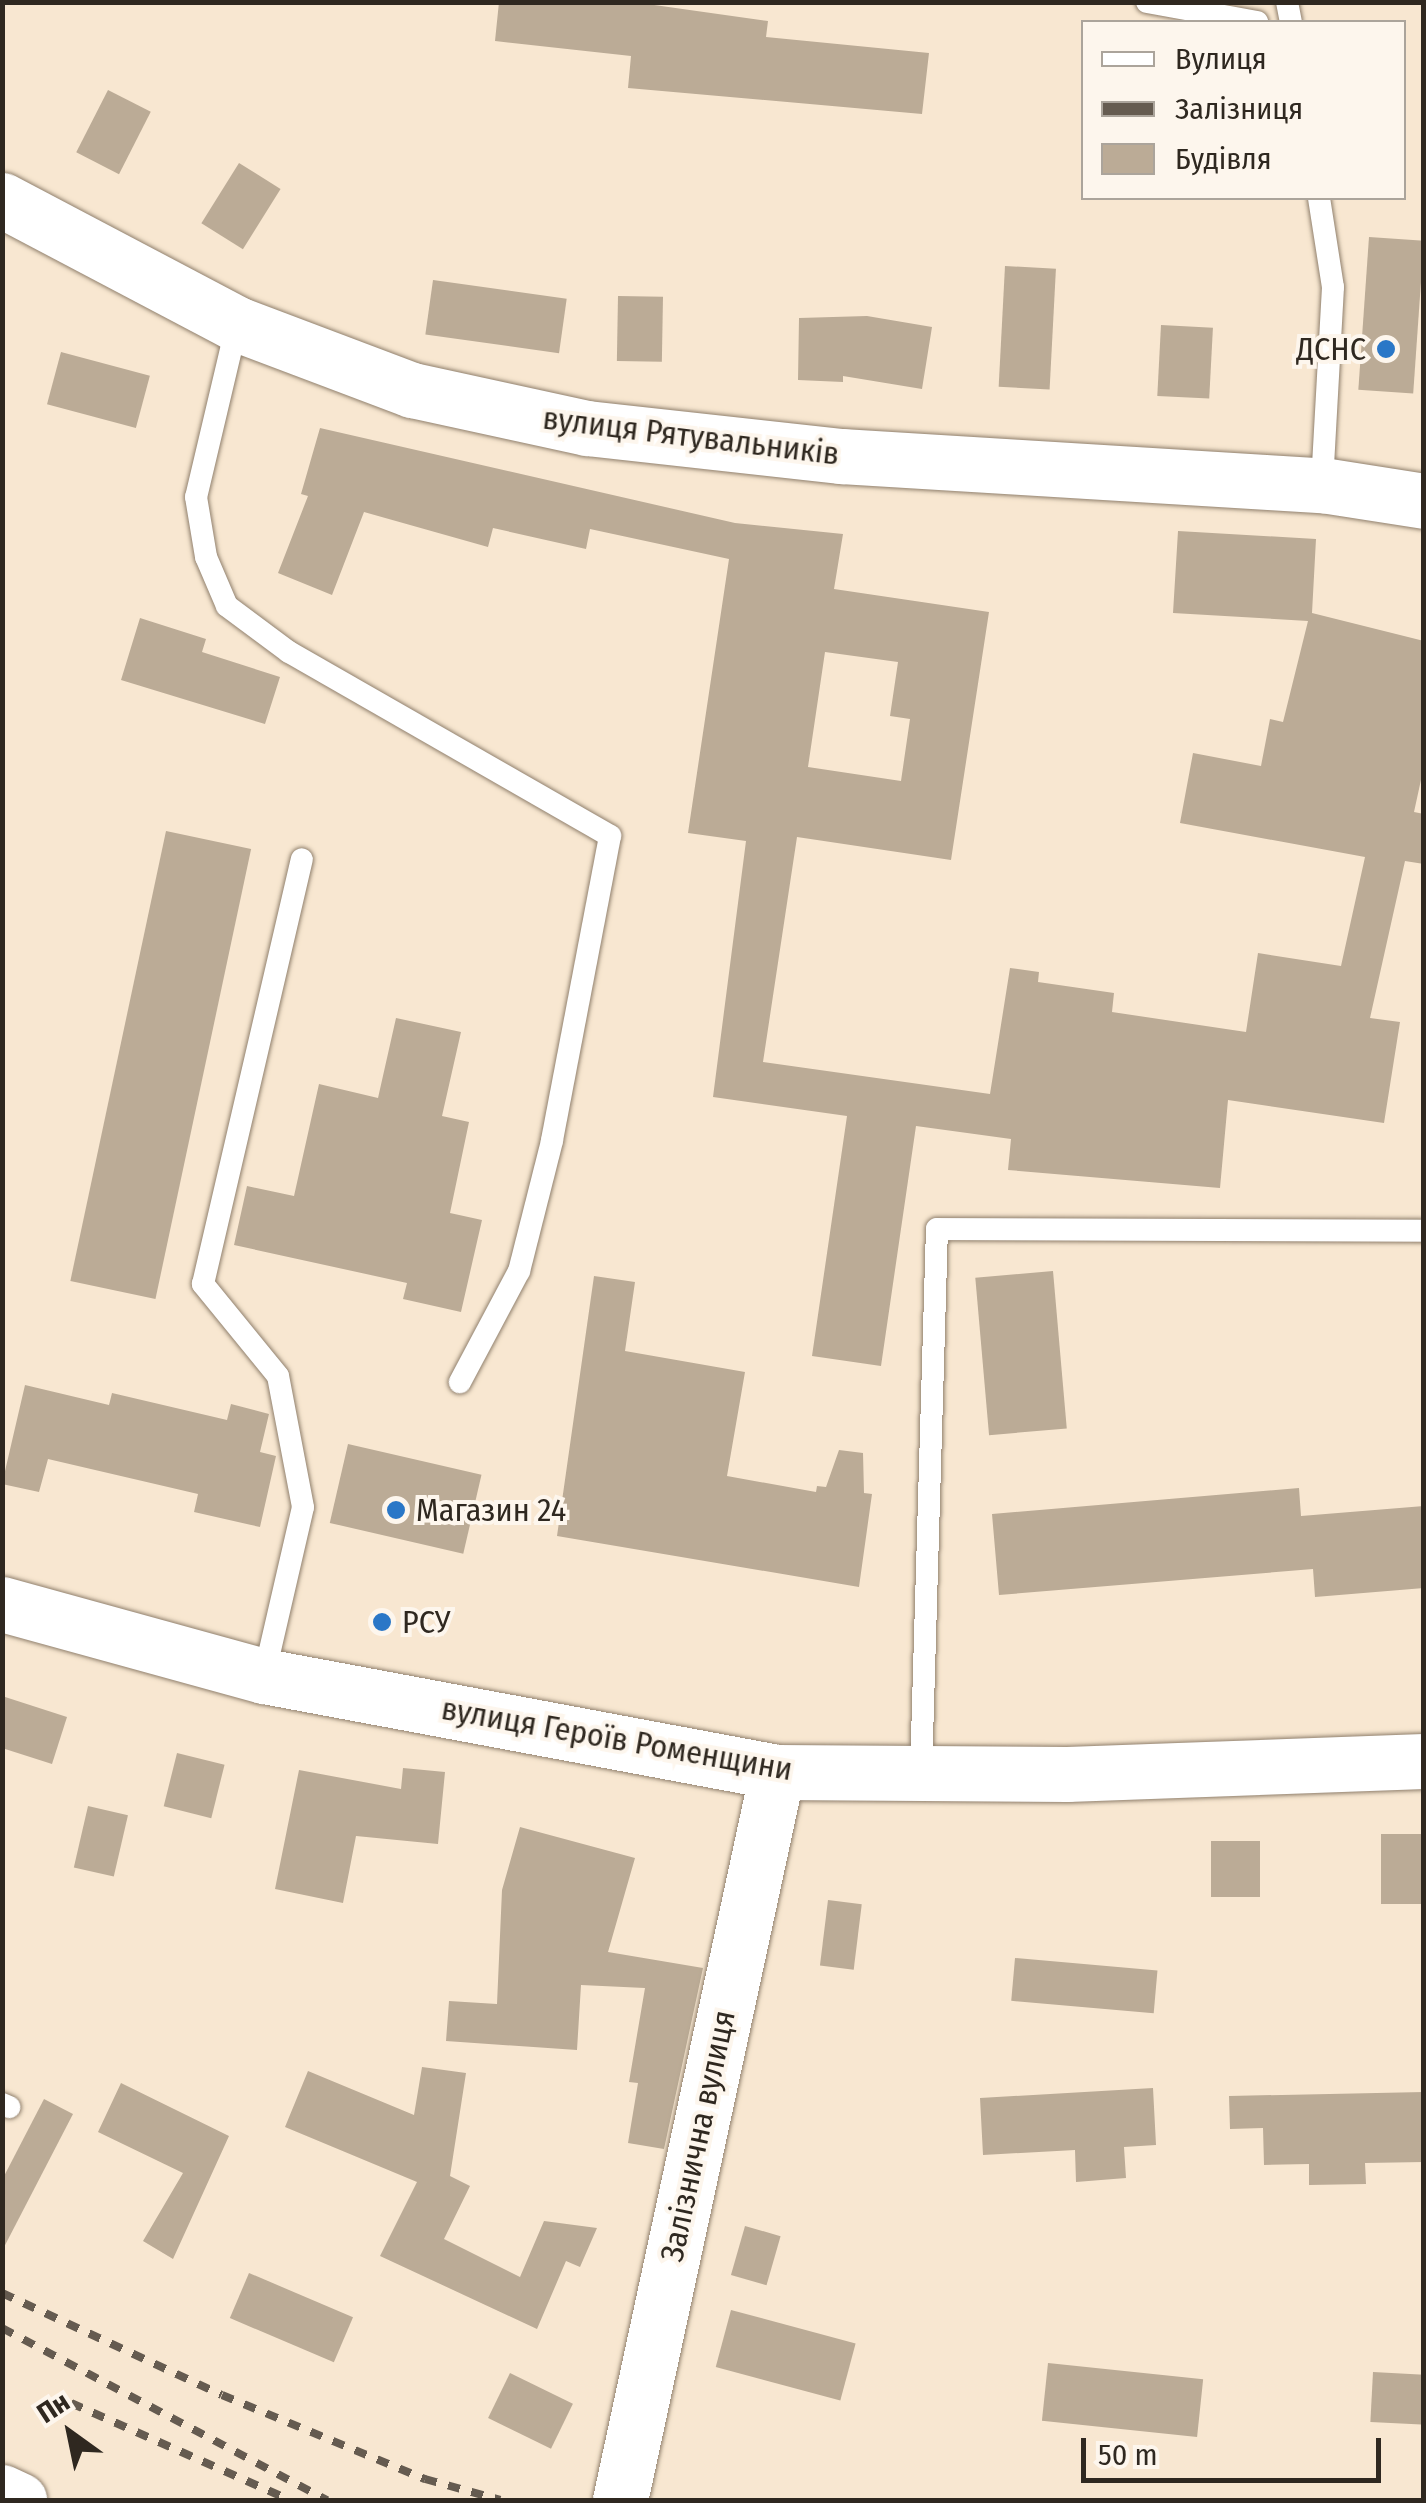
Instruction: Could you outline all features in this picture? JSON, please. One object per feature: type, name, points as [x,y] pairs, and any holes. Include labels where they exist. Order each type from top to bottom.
[{"type":"street","name":"вулиця Рятувальників","points":[[2,200],[237,324],[412,390],[587,428],[840,456],[1322,485],[1424,501]]},
{"type":"street","name":"вулиця Героїв Роменщини","points":[[2,1604],[264,1676],[777,1772],[921,1773],[1424,1761]]},
{"type":"street","name":"Залізнична вулиця","points":[[620,2500],[777,1772]]},
{"type":"street","points":[[2,2492],[18,2500]]},
{"type":"lane","points":[[1146,2],[1245,20]]},
{"type":"lane","points":[[1319,200],[1332,287],[1322,485]]},
{"type":"lane","points":[[237,324],[196,498],[206,557],[227,606],[290,652],[610,836],[552,1142],[518,1271],[460,1382]]},
{"type":"lane","points":[[264,1676],[303,1506],[278,1376],[202,1284],[302,859]]},
{"type":"lane","points":[[921,1773],[937,1229],[1424,1231]]},
{"type":"building","points":[[499,2],[633,2],[768,21],[766,37],[929,53],[922,114],[628,88],[631,56],[495,41]]},
{"type":"building","points":[[108,90],[151,112],[119,174],[76,152]]},
{"type":"building","points":[[239,163],[281,189],[243,249],[201,223]]},
{"type":"building","points":[[1369,237],[1424,241],[1413,393],[1358,390]]},
{"type":"building","points":[[1005,266],[1056,269],[1050,390],[999,387]]},
{"type":"building","points":[[433,280],[567,299],[559,353],[425,334]]},
{"type":"building","points":[[618,296],[663,297],[662,362],[617,361]]},
{"type":"building","points":[[867,316],[932,327],[922,389],[843,376],[843,382],[798,380],[799,318]]},
{"type":"building","points":[[1161,325],[1213,328],[1209,399],[1157,396]]},
{"type":"building","points":[[61,352],[150,376],[136,428],[47,404]]},
{"type":"building","points":[[320,428],[735,523],[843,534],[834,589],[989,612],[951,860],[797,837],[763,1062],[990,1094],[1010,968],[1039,972],[1038,982],[1114,993],[1112,1012],[1246,1032],[1258,953],[1341,966],[1365,857],[1180,823],[1193,753],[1261,766],[1270,719],[1283,722],[1308,621],[1173,613],[1178,531],[1316,539],[1312,613],[1424,641],[1424,766],[1414,812],[1424,814],[1424,864],[1405,861],[1370,1018],[1400,1022],[1384,1123],[1228,1100],[1220,1188],[1008,1170],[1011,1139],[916,1126],[881,1366],[812,1356],[847,1116],[713,1097],[746,841],[688,833],[729,559],[590,529],[586,549],[493,528],[488,547],[364,512],[332,595],[278,573],[308,496],[301,494]],"holes":[[[825,652],[898,662],[890,716],[910,719],[901,781],[808,767]]]},
{"type":"building","points":[[140,618],[206,639],[202,652],[280,677],[265,724],[121,680]]},
{"type":"building","points":[[166,831],[251,849],[155,1299],[70,1281]]},
{"type":"building","points":[[396,1018],[461,1032],[442,1116],[469,1122],[450,1213],[482,1220],[461,1312],[403,1299],[407,1283],[234,1245],[247,1186],[294,1196],[319,1084],[378,1098]]},
{"type":"building","points":[[1053,1271],[1067,1428],[989,1435],[975,1278]]},
{"type":"building","points":[[594,1276],[635,1282],[625,1351],[745,1372],[727,1476],[816,1492],[817,1486],[826,1487],[839,1450],[863,1453],[864,1493],[872,1494],[859,1587],[557,1536]]},
{"type":"building","points":[[25,1385],[109,1405],[112,1393],[227,1420],[231,1404],[269,1414],[260,1452],[276,1456],[260,1527],[194,1512],[198,1494],[48,1459],[39,1492],[2,1484]]},
{"type":"building","points":[[348,1444],[481,1475],[463,1554],[330,1523]]},
{"type":"building","points":[[1299,1488],[1301,1516],[1424,1506],[1424,1588],[1315,1597],[1313,1569],[999,1595],[992,1514]]},
{"type":"building","points":[[2,1696],[67,1717],[52,1764],[2,1748]]},
{"type":"building","points":[[177,1753],[225,1765],[211,1818],[164,1806]]},
{"type":"building","points":[[403,1768],[445,1772],[438,1844],[356,1836],[343,1903],[275,1889],[299,1770],[401,1789]]},
{"type":"building","points":[[88,1806],[128,1815],[114,1877],[74,1867]]},
{"type":"building","points":[[520,1827],[635,1858],[608,1952],[703,1968],[664,2149],[628,2143],[638,2083],[629,2082],[645,1988],[581,1985],[577,2050],[446,2041],[449,2001],[497,2004],[502,1890]]},
{"type":"building","points":[[1381,1834],[1424,1834],[1424,1904],[1381,1904]]},
{"type":"building","points":[[1211,1841],[1260,1841],[1260,1897],[1211,1897]]},
{"type":"building","points":[[828,1900],[862,1904],[854,1970],[820,1966]]},
{"type":"building","points":[[1015,1958],[1157,1970],[1154,2013],[1011,2001]]},
{"type":"building","points":[[422,2067],[466,2073],[450,2176],[470,2186],[444,2239],[520,2277],[544,2221],[597,2228],[580,2267],[566,2261],[537,2329],[380,2256],[417,2182],[285,2127],[308,2071],[414,2115]]},
{"type":"building","points":[[121,2083],[229,2136],[173,2259],[143,2241],[183,2173],[98,2132]]},
{"type":"building","points":[[1153,2088],[1156,2145],[1124,2147],[1126,2178],[1076,2182],[1075,2150],[983,2155],[980,2098]]},
{"type":"building","points":[[1424,2092],[1424,2162],[1365,2163],[1366,2184],[1309,2185],[1309,2164],[1264,2165],[1263,2128],[1230,2129],[1229,2096]]},
{"type":"building","points":[[44,2099],[73,2114],[2,2251],[2,2180]]},
{"type":"building","points":[[745,2226],[781,2236],[767,2285],[731,2275]]},
{"type":"building","points":[[249,2273],[353,2317],[334,2362],[230,2318]]},
{"type":"building","points":[[731,2310],[856,2343],[840,2400],[716,2367]]},
{"type":"building","points":[[1048,2363],[1203,2379],[1197,2437],[1042,2421]]},
{"type":"building","points":[[1373,2372],[1424,2375],[1421,2425],[1370,2422]]},
{"type":"building","points":[[510,2373],[573,2404],[551,2449],[488,2418]]},
{"type":"railway","points":[[2,2293],[222,2395],[425,2479],[500,2500]]},
{"type":"railway","points":[[2,2328],[327,2500]]},
{"type":"railway","points":[[71,2403],[290,2500]]},
{"type":"place","name":"ДСНС","points":[[1386,349]]},
{"type":"place","name":"Магазин 24","points":[[396,1510]]},
{"type":"place","name":"РСУ","points":[[382,1622]]}]
